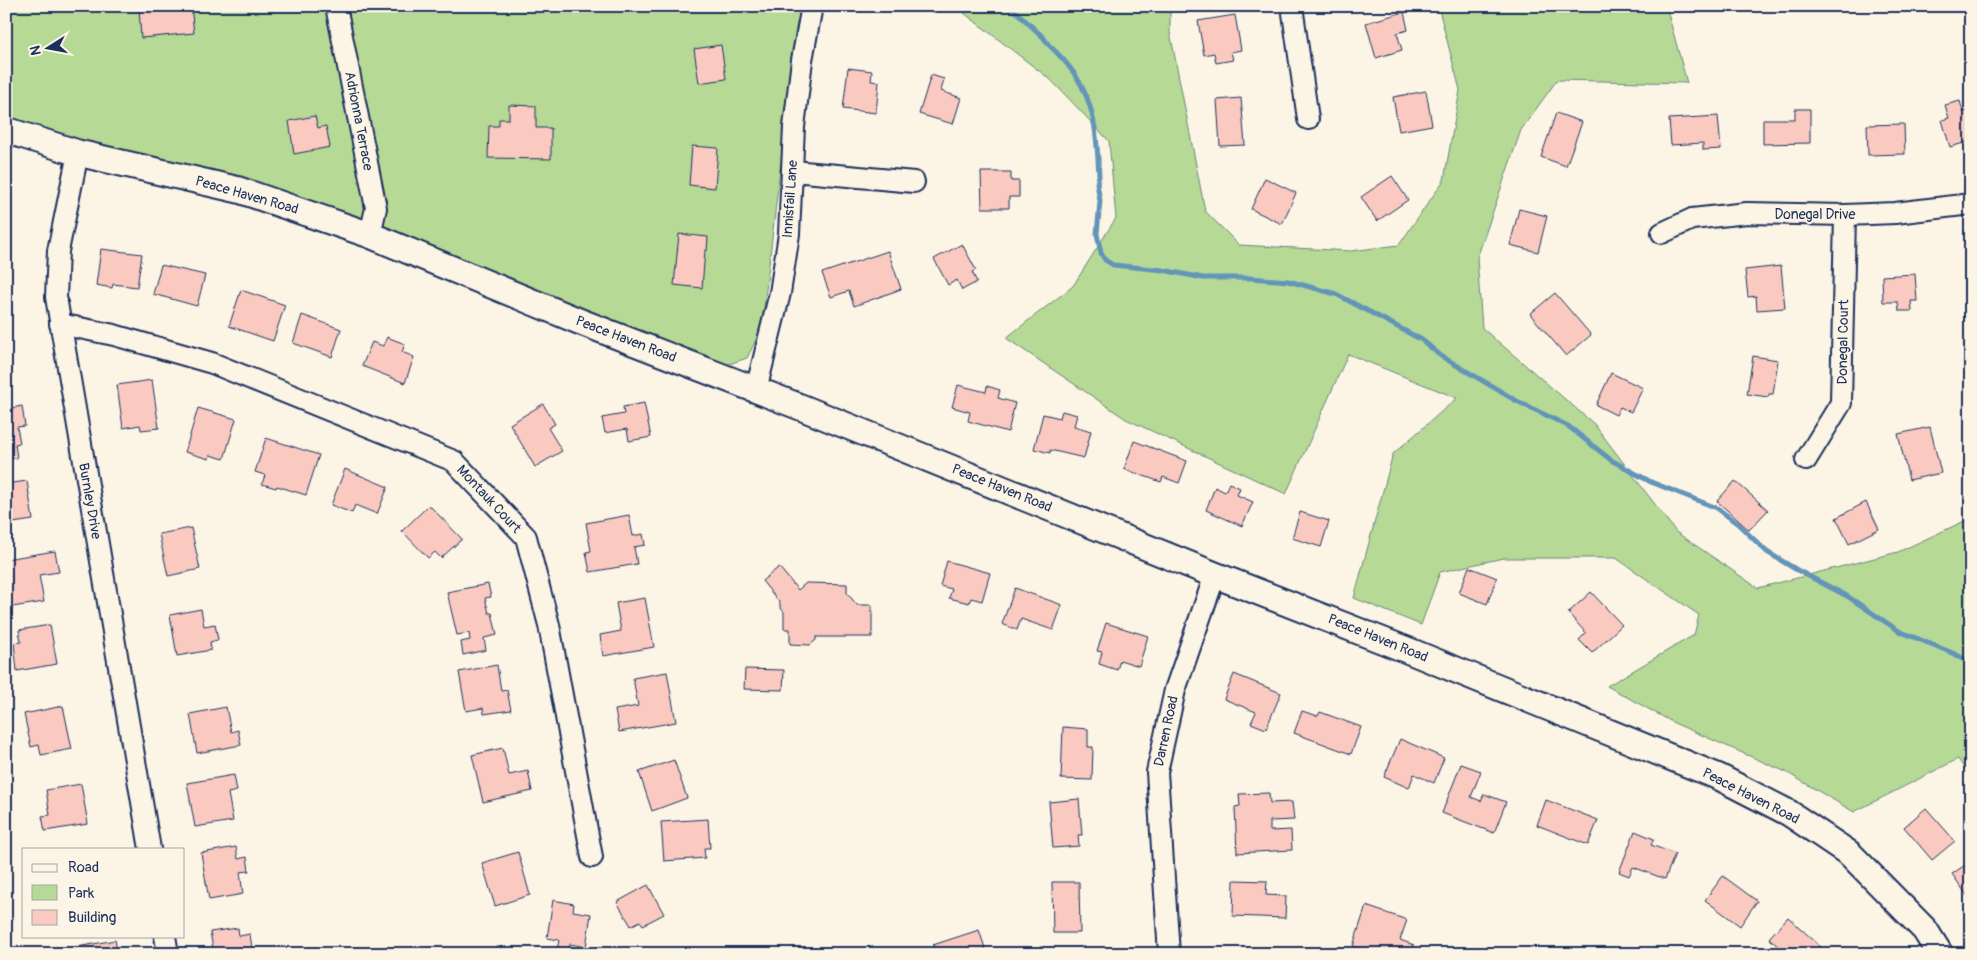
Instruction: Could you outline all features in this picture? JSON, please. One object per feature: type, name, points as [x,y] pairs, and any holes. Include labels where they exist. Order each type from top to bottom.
[{"type":"main road","name":"Peace Haven Road","points":[[6,130],[78,152],[238,190],[370,235],[581,322],[1412,652],[1719,777],[1789,814],[1850,854],[1925,930],[1940,954]]},
{"type":"street","name":"Adrionna Terrace","points":[[336,6],[376,208],[370,235]]},
{"type":"street","name":"Innisfail Lane","points":[[756,390],[780,293],[789,234],[794,127],[802,60],[812,6]]},
{"type":"street","points":[[1292,6],[1308,119]]},
{"type":"street","name":"Burnley Drive","points":[[78,152],[58,251],[56,297],[150,848]]},
{"type":"street","points":[[793,171],[914,182]]},
{"type":"street","name":"Donegal Drive","points":[[1662,233],[1692,219],[1747,213],[1845,215],[1971,204]]},
{"type":"street","name":"Donegal Court","points":[[1806,460],[1841,403],[1845,215]]},
{"type":"street","name":"Montauk Court","points":[[60,324],[114,334],[212,363],[454,461],[526,537],[549,625],[592,857]]},
{"type":"street","name":"Darren Road","points":[[1169,954],[1157,772],[1175,690],[1215,574]]},
{"type":"street","points":[[165,938],[168,954]]},
{"type":"green space","points":[[6,6],[802,6],[788,100],[763,316],[757,338],[747,358],[723,366],[552,298],[6,118]]},
{"type":"green space","points":[[971,6],[1170,6],[1170,32],[1205,211],[1239,245],[1351,251],[1399,245],[1444,180],[1460,90],[1438,6],[1666,6],[1687,83],[1557,80],[1521,130],[1477,258],[1482,328],[1594,424],[1676,532],[1758,588],[1898,552],[1971,518],[1971,778],[1958,759],[1854,812],[1786,772],[1674,723],[1607,686],[1694,635],[1699,615],[1616,558],[1503,558],[1440,572],[1421,625],[1354,598],[1393,454],[1457,398],[1348,354],[1286,494],[1126,419],[1006,338],[1073,286],[1116,218],[1109,141],[1051,80],[964,13]]},
{"type":"building","points":[[191,6],[194,33],[141,38],[139,8]]},
{"type":"building","points":[[1404,12],[1408,30],[1397,33],[1402,50],[1376,58],[1366,23]]},
{"type":"building","points":[[1235,15],[1241,50],[1231,52],[1233,60],[1216,63],[1214,53],[1204,55],[1198,21]]},
{"type":"building","points":[[721,45],[726,79],[699,83],[694,49]]},
{"type":"building","points":[[848,68],[872,71],[871,81],[879,82],[876,113],[843,109]]},
{"type":"building","points":[[931,75],[944,79],[941,91],[961,98],[953,124],[919,114]]},
{"type":"building","points":[[1426,91],[1432,125],[1399,131],[1393,97]]},
{"type":"building","points":[[1241,98],[1245,145],[1220,146],[1217,100]]},
{"type":"building","points":[[1960,101],[1963,112],[1971,110],[1971,141],[1950,147],[1942,120],[1949,118],[1945,105]]},
{"type":"building","points":[[509,105],[536,106],[536,128],[551,128],[551,159],[488,158],[489,126],[499,126],[499,119],[509,119]]},
{"type":"building","points":[[1795,109],[1810,109],[1810,143],[1763,144],[1763,119],[1795,119]]},
{"type":"building","points":[[1556,113],[1582,122],[1566,166],[1541,157]]},
{"type":"building","points":[[315,116],[318,128],[326,126],[330,147],[294,154],[289,121]]},
{"type":"building","points":[[1718,116],[1721,149],[1703,150],[1703,143],[1671,145],[1669,119]]},
{"type":"building","points":[[1904,124],[1905,154],[1868,155],[1867,125]]},
{"type":"building","points":[[692,146],[718,148],[715,188],[689,185]]},
{"type":"building","points":[[981,172],[1011,172],[1011,181],[1019,181],[1019,197],[1009,197],[1009,208],[982,208]]},
{"type":"building","points":[[1392,176],[1408,200],[1377,221],[1361,197]]},
{"type":"building","points":[[1265,178],[1296,193],[1282,224],[1251,209]]},
{"type":"building","points":[[1519,209],[1547,216],[1538,252],[1510,245]]},
{"type":"building","points":[[679,234],[708,237],[702,288],[674,285]]},
{"type":"building","points":[[962,244],[976,270],[972,272],[977,282],[962,290],[957,280],[948,285],[934,259]]},
{"type":"building","points":[[101,249],[142,254],[137,287],[113,284],[112,288],[96,285]]},
{"type":"building","points":[[888,251],[901,289],[854,306],[849,291],[831,297],[822,273]]},
{"type":"building","points":[[6,254],[11,254],[10,276],[6,276]]},
{"type":"building","points":[[161,265],[205,275],[197,306],[153,294]]},
{"type":"building","points":[[1781,266],[1785,308],[1757,310],[1756,296],[1748,297],[1745,270]]},
{"type":"building","points":[[1915,274],[1917,301],[1911,301],[1912,311],[1899,311],[1898,302],[1883,302],[1882,276]]},
{"type":"building","points":[[241,290],[285,305],[273,341],[229,326]]},
{"type":"building","points":[[1555,293],[1591,335],[1566,356],[1530,314]]},
{"type":"building","points":[[302,315],[341,329],[332,357],[293,343]]},
{"type":"building","points":[[387,337],[405,344],[402,352],[414,357],[405,383],[362,366],[372,342],[383,346]]},
{"type":"building","points":[[1753,356],[1778,360],[1773,394],[1769,394],[1768,397],[1747,394]]},
{"type":"building","points":[[1611,373],[1643,388],[1631,412],[1620,407],[1616,415],[1596,405]]},
{"type":"building","points":[[152,380],[159,428],[141,430],[140,425],[123,428],[117,385]]},
{"type":"building","points":[[958,385],[986,392],[987,386],[1000,390],[998,398],[1015,403],[1008,432],[968,421],[970,412],[952,407]]},
{"type":"building","points":[[644,403],[651,437],[629,441],[627,429],[605,433],[602,418],[624,414],[623,407]]},
{"type":"building","points":[[543,404],[555,424],[548,428],[562,451],[535,467],[510,424]]},
{"type":"building","points":[[22,406],[25,426],[17,427],[20,443],[15,444],[17,458],[6,460],[6,409]]},
{"type":"building","points":[[198,408],[236,419],[224,459],[210,455],[209,459],[185,452]]},
{"type":"building","points":[[1062,411],[1077,415],[1074,426],[1091,431],[1084,458],[1050,450],[1050,453],[1034,449],[1043,414],[1060,418]]},
{"type":"building","points":[[1930,427],[1941,473],[1909,480],[1898,434]]},
{"type":"building","points":[[266,438],[319,455],[306,495],[277,486],[276,488],[262,484],[265,475],[255,472]]},
{"type":"building","points":[[1134,441],[1187,461],[1179,483],[1163,477],[1161,482],[1124,469]]},
{"type":"building","points":[[345,469],[388,487],[377,514],[355,505],[352,513],[331,505]]},
{"type":"building","points":[[27,481],[33,520],[6,524],[6,484]]},
{"type":"building","points":[[1735,481],[1768,510],[1749,530],[1717,501]]},
{"type":"building","points":[[1229,483],[1240,488],[1237,495],[1253,502],[1242,526],[1206,510],[1215,487],[1225,492]]},
{"type":"building","points":[[1866,502],[1879,529],[1849,544],[1836,518]]},
{"type":"building","points":[[429,505],[462,539],[441,558],[435,552],[428,558],[402,531]]},
{"type":"building","points":[[1300,512],[1329,521],[1321,547],[1292,538]]},
{"type":"building","points":[[629,515],[633,536],[643,534],[645,545],[634,547],[637,564],[590,572],[586,552],[591,551],[586,523]]},
{"type":"building","points":[[191,528],[200,569],[168,576],[159,534]]},
{"type":"building","points":[[55,551],[59,572],[39,575],[44,602],[6,608],[6,559]]},
{"type":"building","points":[[947,561],[990,573],[982,601],[971,598],[969,603],[949,598],[952,589],[940,586]]},
{"type":"building","points":[[779,567],[798,590],[806,583],[847,584],[847,593],[857,605],[872,605],[872,637],[816,637],[816,640],[810,645],[790,644],[790,629],[784,629],[784,612],[780,607],[780,603],[762,581]]},
{"type":"building","points":[[1469,567],[1497,578],[1487,604],[1459,593]]},
{"type":"building","points":[[488,584],[491,597],[485,598],[489,613],[492,613],[497,635],[484,638],[486,650],[463,655],[461,642],[470,640],[469,633],[457,635],[447,592]]},
{"type":"building","points":[[1015,588],[1062,605],[1053,630],[1021,619],[1017,630],[1002,624]]},
{"type":"building","points":[[1591,592],[1622,625],[1592,653],[1579,640],[1586,633],[1568,613]]},
{"type":"building","points":[[645,598],[654,647],[603,656],[600,635],[621,631],[616,603]]},
{"type":"building","points":[[201,609],[204,626],[215,624],[218,640],[210,642],[211,650],[177,656],[170,615]]},
{"type":"building","points":[[1106,623],[1148,636],[1139,666],[1120,660],[1117,670],[1099,664],[1102,652],[1097,651]]},
{"type":"building","points":[[50,625],[57,664],[17,671],[14,643],[21,642],[19,630]]},
{"type":"building","points":[[497,665],[501,691],[507,690],[511,710],[484,714],[483,708],[466,711],[459,672]]},
{"type":"building","points":[[745,669],[784,670],[783,690],[744,689]]},
{"type":"building","points":[[667,672],[676,722],[619,732],[615,710],[638,706],[633,678]]},
{"type":"building","points":[[1234,674],[1281,693],[1266,729],[1251,723],[1256,712],[1224,699]]},
{"type":"building","points":[[63,706],[72,749],[41,755],[39,745],[31,747],[24,714]]},
{"type":"building","points":[[226,707],[231,732],[238,730],[241,745],[197,753],[190,714]]},
{"type":"building","points":[[1302,711],[1318,716],[1320,712],[1361,727],[1351,754],[1294,733]]},
{"type":"building","points":[[1063,727],[1088,729],[1088,747],[1093,747],[1092,780],[1061,779]]},
{"type":"building","points":[[1400,739],[1444,758],[1434,783],[1414,774],[1409,788],[1384,777]]},
{"type":"building","points":[[503,748],[509,775],[528,771],[532,791],[483,802],[472,755]]},
{"type":"building","points":[[674,760],[687,798],[652,811],[639,772]]},
{"type":"building","points":[[1461,764],[1481,771],[1471,797],[1481,801],[1484,794],[1506,802],[1494,833],[1442,813]]},
{"type":"building","points":[[234,775],[237,791],[228,793],[233,821],[195,827],[187,783]]},
{"type":"building","points":[[81,784],[88,824],[45,831],[42,816],[50,815],[46,790]]},
{"type":"building","points":[[1269,793],[1270,803],[1292,802],[1294,820],[1270,821],[1270,831],[1291,830],[1292,850],[1237,853],[1235,807],[1240,806],[1239,794]]},
{"type":"building","points":[[1079,799],[1082,835],[1078,835],[1079,846],[1053,848],[1049,802]]},
{"type":"building","points":[[1546,800],[1598,820],[1588,845],[1537,825]]},
{"type":"building","points":[[1926,808],[1955,841],[1932,860],[1904,827]]},
{"type":"building","points":[[708,819],[710,848],[704,848],[705,858],[664,861],[661,822]]},
{"type":"building","points":[[1635,831],[1654,839],[1651,845],[1675,854],[1665,879],[1633,867],[1629,876],[1619,872]]},
{"type":"building","points":[[236,847],[238,859],[247,857],[249,871],[240,872],[243,894],[209,900],[201,853]]},
{"type":"building","points":[[518,852],[530,895],[495,906],[482,863]]},
{"type":"building","points":[[1971,861],[1971,901],[1952,874]]},
{"type":"building","points":[[1723,876],[1757,901],[1740,926],[1705,900]]},
{"type":"building","points":[[1234,880],[1267,881],[1266,895],[1286,896],[1285,918],[1233,916]]},
{"type":"building","points":[[1052,882],[1079,882],[1080,933],[1053,933]]},
{"type":"building","points":[[648,885],[664,914],[643,925],[640,921],[631,926],[617,902]]},
{"type":"building","points":[[553,900],[574,904],[573,911],[591,914],[586,947],[570,944],[569,952],[557,950],[559,940],[547,938]]},
{"type":"building","points":[[1366,906],[1407,920],[1400,940],[1414,945],[1411,954],[1376,954],[1353,946]]},
{"type":"building","points":[[1788,917],[1821,947],[1815,954],[1777,954],[1781,949],[1769,938]]},
{"type":"building","points":[[238,928],[239,936],[250,934],[252,948],[243,950],[244,954],[214,954],[210,932]]},
{"type":"building","points":[[979,930],[987,954],[935,954],[933,945]]},
{"type":"building","points":[[115,940],[118,954],[67,954],[66,949]]},
{"type":"waterway","points":[[1010,6],[1066,62],[1083,88],[1088,100],[1094,124],[1099,176],[1097,183],[1100,201],[1097,234],[1101,253],[1105,260],[1113,265],[1163,270],[1203,278],[1250,278],[1288,281],[1336,294],[1422,340],[1441,356],[1515,400],[1568,426],[1611,460],[1651,482],[1717,508],[1738,524],[1767,552],[1847,596],[1899,631],[1955,654],[1971,663]]}]
